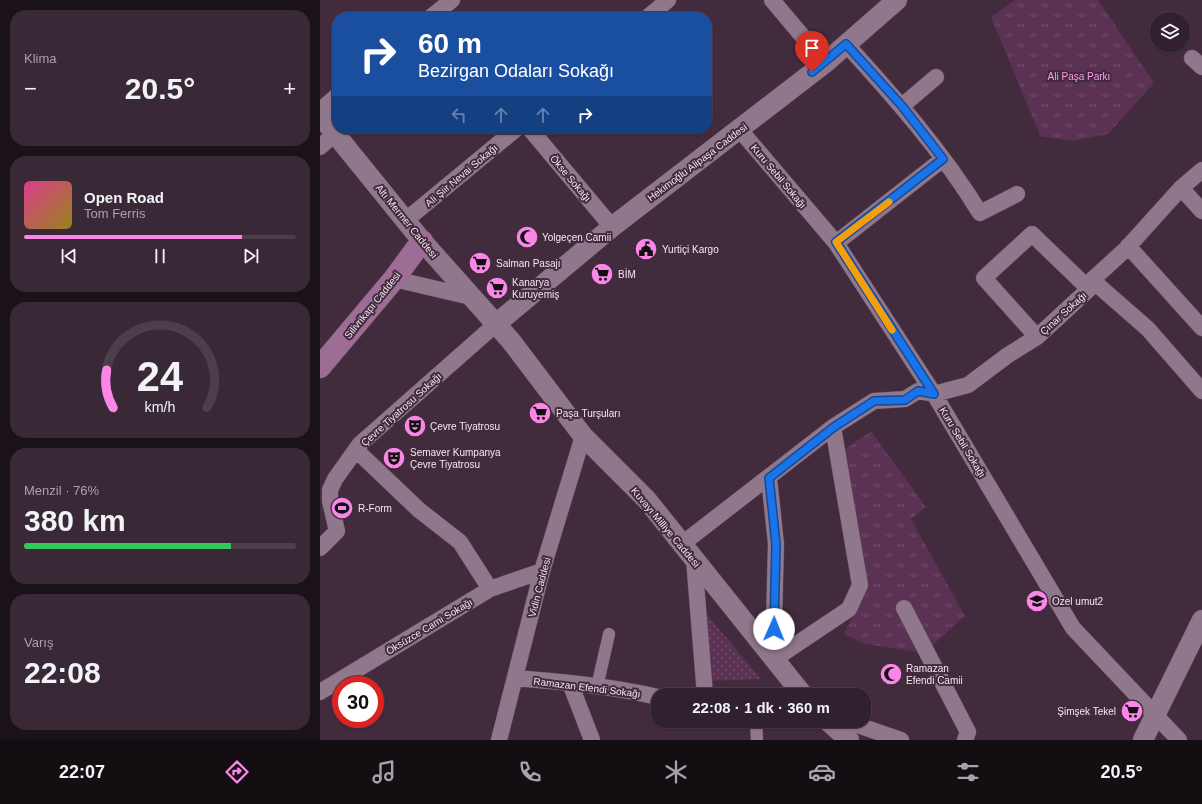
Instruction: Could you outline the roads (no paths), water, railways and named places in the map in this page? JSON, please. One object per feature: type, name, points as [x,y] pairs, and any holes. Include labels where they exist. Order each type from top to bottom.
[{"type":"main road","name":"Silivrikapı Caddesi","points":[[320,367],[394,279],[422,241]]},
{"type":"street","points":[[437,12],[452,0]]},
{"type":"street","points":[[654,12],[668,0]]},
{"type":"street","points":[[772,0],[825,63]]},
{"type":"street","name":"Hekimoğlu Alipaşa Caddesi","points":[[496,324],[612,227],[740,130],[825,63],[897,0]]},
{"type":"street","points":[[846,44],[902,106],[962,183],[980,213],[1017,194]]},
{"type":"street","points":[[902,106],[936,77]]},
{"type":"street","points":[[320,110],[332,100]]},
{"type":"street","name":"Altı Mermer Caddesi","points":[[320,115],[332,128]]},
{"type":"street","name":"Kuru Sebil Sokağı","points":[[740,130],[836,242],[934,394],[1073,628],[1179,740]]},
{"type":"street","points":[[320,147],[335,134]]},
{"type":"street","name":"Altı Mermer Caddesi","points":[[337,134],[422,241],[496,324]]},
{"type":"street","name":"Ali Şiir Nevai Sokağı","points":[[406,220],[510,134]]},
{"type":"street","name":"Ökse Sokağı","points":[[534,134],[612,227]]},
{"type":"street","points":[[836,242],[943,159]]},
{"type":"street","points":[[1036,337],[984,278],[1032,234],[1090,284],[1128,246],[1181,188],[1202,170]]},
{"type":"street","points":[[1181,188],[1202,211]]},
{"type":"street","points":[[1128,246],[1202,328]]},
{"type":"street","points":[[394,279],[471,297]]},
{"type":"street","name":"Çınar Sokağı","points":[[688,552],[769,478],[834,427],[874,401],[905,400],[918,391],[934,394],[968,385],[1008,355],[1036,337],[1090,284],[1148,329],[1202,391]]},
{"type":"street","name":"Kuvayı Milliye Caddesi","points":[[496,324],[511,341],[583,436],[647,500],[773,660],[798,688]]},
{"type":"street","name":"Çevre Tiyatrosu Sokağı","points":[[320,548],[337,531],[330,501],[330,490],[335,479],[360,444],[496,324]]},
{"type":"street","points":[[773,660],[849,609],[860,584],[834,427]]},
{"type":"street","name":"Vidin Caddesi","points":[[499,740],[542,571],[583,436]]},
{"type":"street","points":[[356,450],[419,510],[460,542],[490,589]]},
{"type":"street","points":[[769,478],[776,544],[773,660]]},
{"type":"street","points":[[688,552],[704,688]]},
{"type":"street","name":"Öksüzce Cami Sokağı","points":[[320,692],[490,589],[542,571]]},
{"type":"street","points":[[904,608],[968,732],[966,740]]},
{"type":"street","points":[[1143,740],[1202,620]]},
{"type":"street","points":[[597,687],[609,634]]},
{"type":"street","name":"Ramazan Efendi Sokağı","points":[[516,678],[570,683],[651,695]]},
{"type":"street","points":[[570,683],[592,740]]},
{"type":"street","points":[[756,728],[757,740]]},
{"type":"street","points":[[836,728],[849,740]]},
{"type":"street","points":[[866,728],[901,740]]},
{"type":"place","name":"Yolgeçen Camii","points":[[527,237]]},
{"type":"place","name":"Yurtiçi Kargo","points":[[646,249]]},
{"type":"place","name":"Salman Pasajı","points":[[480,263]]},
{"type":"place","name":"BİM","points":[[602,274]]},
{"type":"place","name":"Kanarya Kuruyemiş","points":[[497,288]]},
{"type":"place","name":"Paşa Turşuları","points":[[540,413]]},
{"type":"place","name":"Çevre Tiyatrosu","points":[[415,426]]},
{"type":"place","name":"Semaver Kumpanya Çevre Tiyatrosu","points":[[394,458]]},
{"type":"place","name":"R-Form","points":[[342,508]]},
{"type":"place","name":"Ozel umut2","points":[[1037,601]]},
{"type":"place","name":"Ramazan Efendi Camii","points":[[891,674]]},
{"type":"place","name":"Şimşek Tekel","points":[[1132,711]]},
{"type":"park label","name":"Ali Paşa Parkı","points":[[1079,76]]}]
